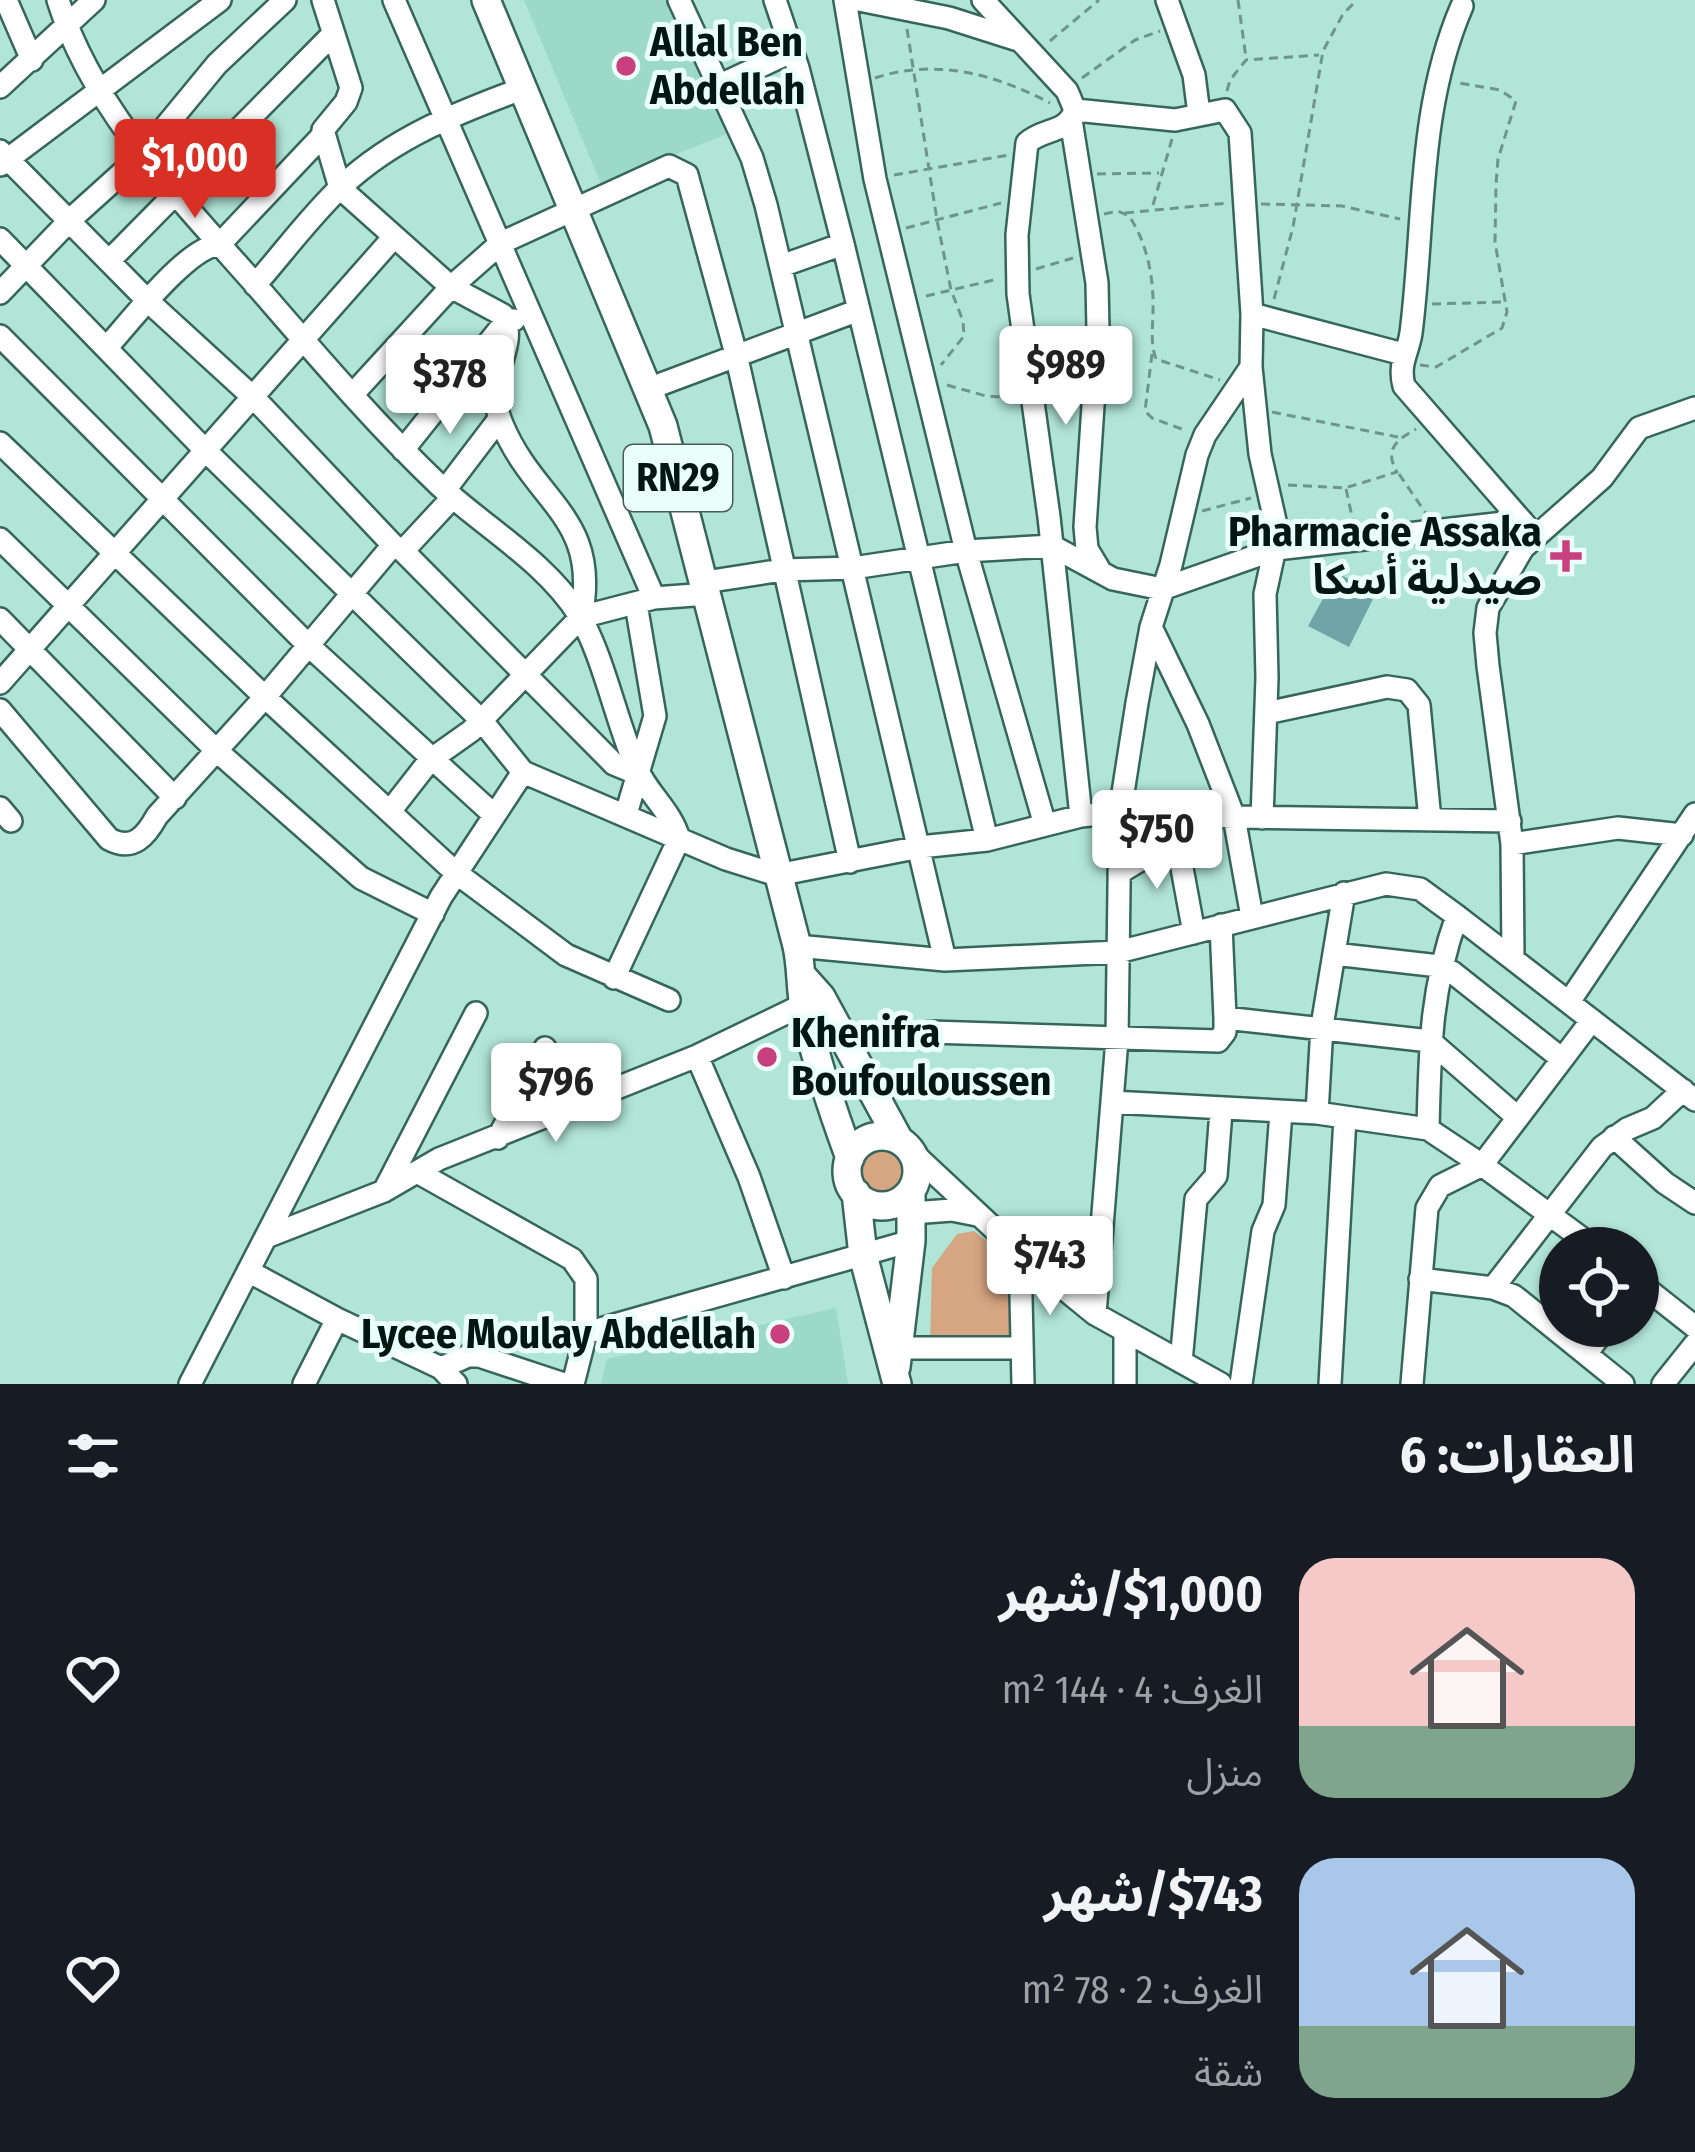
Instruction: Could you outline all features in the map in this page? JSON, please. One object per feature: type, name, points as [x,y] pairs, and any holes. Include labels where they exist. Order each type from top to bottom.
[{"type":"main road","name":"RN29","points":[[486,0],[663,425],[810,993],[822,1083],[850,1157],[848,1176],[856,1193],[863,1255],[894,1363]]},
{"type":"main road","name":"RN29","points":[[810,993],[906,1146]]},
{"type":"main road","points":[[850,1157],[870,1138],[906,1146],[917,1166],[894,1363]]},
{"type":"main road","points":[[856,1193],[874,1204],[894,1204],[911,1215]]},
{"type":"street","points":[[58,0],[65,23],[142,155],[174,196],[403,450],[555,584],[581,617],[638,774],[676,825],[679,839],[614,979]]},
{"type":"street","points":[[0,88],[94,0]]},
{"type":"street","points":[[220,0],[3,158],[255,399],[614,764],[638,774]]},
{"type":"street","points":[[0,293],[142,155],[217,64],[284,0]]},
{"type":"street","points":[[394,0],[442,119],[501,244],[518,319],[645,601],[655,716],[626,814]]},
{"type":"street","points":[[679,0],[752,158],[782,266],[945,960]]},
{"type":"street","points":[[775,0],[793,51],[843,244],[987,841]]},
{"type":"street","points":[[844,0],[874,179],[929,373],[966,551],[1045,825]]},
{"type":"street","points":[[859,0],[949,18],[1025,48]]},
{"type":"street","points":[[983,0],[1071,107],[1078,176],[1094,251],[1098,330],[1085,526],[1087,549],[1102,572]]},
{"type":"street","points":[[1167,0],[1193,75],[1199,114]]},
{"type":"street","points":[[3,1],[32,60]]},
{"type":"street","points":[[108,346],[197,253],[219,245],[322,135],[325,123],[346,102],[350,74],[333,34],[331,2]]},
{"type":"street","points":[[1462,6],[1437,80],[1411,335],[1400,374],[1404,386],[1528,529]]},
{"type":"street","points":[[110,260],[333,34]]},
{"type":"street","points":[[718,86],[793,51]]},
{"type":"street","points":[[255,285],[340,188],[384,152],[442,119],[524,88]]},
{"type":"street","points":[[1071,107],[1175,119],[1225,110],[1240,133],[1260,316],[1245,376],[1205,435],[1180,514],[1171,565],[1151,627],[1120,812],[1117,1039],[1095,1313]]},
{"type":"street","points":[[1071,107],[1052,132],[1031,137],[1023,152],[1018,294],[1081,816]]},
{"type":"street","points":[[322,135],[340,188],[393,238],[451,286],[518,319]]},
{"type":"street","points":[[352,394],[451,286],[501,244],[669,166],[687,175],[736,354],[850,862]]},
{"type":"street","points":[[0,238],[206,452],[482,721],[524,772],[776,875],[920,847],[987,841],[1081,816],[1120,812],[1430,820],[1511,832],[1618,828],[1682,836]]},
{"type":"street","points":[[0,683],[393,238]]},
{"type":"street","points":[[782,266],[843,244]]},
{"type":"street","points":[[648,388],[859,310]]},
{"type":"street","points":[[1260,316],[1403,354]]},
{"type":"street","points":[[518,319],[494,388],[499,419],[517,455],[564,515],[581,549],[588,583],[581,617]]},
{"type":"street","points":[[403,450],[518,319]]},
{"type":"street","points":[[0,336],[308,644],[494,815]]},
{"type":"street","points":[[1245,376],[1256,408],[1278,534],[1265,594],[1262,818]]},
{"type":"street","points":[[391,810],[430,760],[482,721],[581,617],[782,570],[854,568],[966,551],[1052,546],[1127,584],[1162,589],[1276,549],[1436,530],[1528,529],[1588,493],[1639,428],[1695,408]]},
{"type":"street","points":[[0,710],[116,843],[136,842],[146,836],[350,596],[449,494],[499,419]]},
{"type":"street","points":[[0,443],[455,872],[566,955],[669,1000]]},
{"type":"street","points":[[1513,958],[1511,832],[1485,633],[1497,586],[1528,529]]},
{"type":"street","points":[[0,539],[217,751],[362,878],[433,914]]},
{"type":"street","points":[[0,619],[175,798]]},
{"type":"street","points":[[1151,627],[1198,724],[1252,917]]},
{"type":"street","points":[[1266,713],[1388,687],[1407,690],[1419,705],[1430,820]]},
{"type":"street","points":[[190,1384],[455,872],[524,772]]},
{"type":"street","points":[[1569,1002],[1695,814]]},
{"type":"street","points":[[1119,873],[1223,817]]},
{"type":"street","points":[[1177,841],[1194,933]]},
{"type":"street","points":[[796,946],[945,960],[1118,952],[1344,893],[1402,884],[1420,889],[1689,1095],[1614,1136],[1492,1288]]},
{"type":"street","points":[[1317,1113],[1322,1026],[1344,893]]},
{"type":"street","points":[[1429,1129],[1430,1040],[1439,966],[1457,916]]},
{"type":"street","points":[[930,1032],[1218,1041],[1225,1032],[1221,925]]},
{"type":"street","points":[[1334,954],[1439,966],[1562,1059]]},
{"type":"street","points":[[268,1236],[384,1191],[439,1159],[697,1056],[810,993]]},
{"type":"street","points":[[384,1191],[476,1013]]},
{"type":"street","points":[[1225,1018],[1430,1040],[1516,1116]]},
{"type":"street","points":[[1412,1384],[1430,1199],[1440,1186],[1482,1165],[1592,1020]]},
{"type":"street","points":[[498,1138],[545,1048]]},
{"type":"street","points":[[697,1056],[749,1177],[784,1279]]},
{"type":"street","points":[[1112,1102],[1317,1113],[1429,1129],[1568,1227]]},
{"type":"street","points":[[1181,1362],[1196,1199],[1216,1176],[1220,1111]]},
{"type":"street","points":[[1241,1384],[1264,1231],[1274,1205],[1281,1112]]},
{"type":"street","points":[[1330,1384],[1346,1118]]},
{"type":"street","points":[[1614,1136],[1665,1183],[1695,1203]]},
{"type":"street","points":[[906,1146],[1020,1253],[1095,1313],[1221,1384]]},
{"type":"street","points":[[248,1270],[449,1376],[468,1356],[479,1356],[568,1384],[586,1333],[586,1279],[572,1259],[419,1173]]},
{"type":"street","points":[[586,1333],[863,1255],[911,1215],[952,1210],[978,1215]]},
{"type":"street","points":[[1020,1253],[1023,1384]]},
{"type":"street","points":[[1420,1279],[1492,1288],[1514,1296],[1622,1384]]},
{"type":"street","points":[[1659,1299],[1695,1327]]},
{"type":"street","points":[[304,1384],[337,1318]]},
{"type":"street","points":[[1125,1331],[1125,1384]]},
{"type":"street","points":[[1663,1384],[1695,1345]]},
{"type":"street","points":[[1586,1354],[1591,1347]]},
{"type":"street","points":[[894,1363],[1022,1348]]},
{"type":"path","points":[[1025,48],[1099,0]]},
{"type":"path","points":[[1238,0],[1246,60]]},
{"type":"path","points":[[1260,316],[1297,208],[1322,55],[1342,14],[1357,0]]},
{"type":"path","points":[[905,10],[937,220],[964,329],[959,344],[929,373],[941,383],[986,396],[1032,395]]},
{"type":"path","points":[[856,85],[891,73],[953,69],[1071,107],[1135,40],[1176,25]]},
{"type":"path","points":[[1225,110],[1230,80],[1246,60],[1322,55]]},
{"type":"path","points":[[1403,354],[1420,365],[1436,367],[1502,328],[1505,302],[1495,242],[1496,184],[1498,159],[1516,101],[1500,90],[1437,80]]},
{"type":"path","points":[[1152,207],[1175,119]]},
{"type":"path","points":[[874,179],[1023,152]]},
{"type":"path","points":[[1078,176],[1161,173]]},
{"type":"path","points":[[890,232],[1020,200]]},
{"type":"path","points":[[1085,219],[1152,207],[1245,202],[1297,208],[1342,206],[1420,223]]},
{"type":"path","points":[[1125,213],[1149,263],[1153,290],[1153,353],[1145,412],[1160,422],[1205,435]]},
{"type":"path","points":[[1412,305],[1505,302]]},
{"type":"path","points":[[1153,353],[1164,363],[1245,376]]},
{"type":"path","points":[[1256,408],[1400,437]]},
{"type":"path","points":[[1434,419],[1400,437],[1391,448],[1391,462],[1436,530]]},
{"type":"path","points":[[1180,514],[1306,483],[1346,488],[1397,472]]},
{"type":"path","points":[[1346,488],[1357,538]]},
{"type":"shaded area","name":"Allal Ben Abdellah","points":[[524,0],[669,0],[732,132],[601,184]]},
{"type":"shaded area","points":[[883,1145],[901,1152],[908,1170],[901,1188],[883,1195],[865,1188],[858,1170],[865,1152]]},
{"type":"shaded area","points":[[974,1231],[1011,1261],[1013,1343],[930,1343],[932,1268],[957,1234]]},
{"type":"shaded area","name":"Lycee Moulay Abdellah","points":[[836,1308],[848,1384],[601,1384],[607,1359]]},
{"type":"building","points":[[1337,573],[1376,593],[1349,647],[1308,626]]},
{"type":"place","name":"Allal Ben Abdellah","points":[[626,66]]},
{"type":"place","name":"Pharmacie Assaka صيدلية أسكا","points":[[1566,556]]},
{"type":"place","name":"Khenifra Boufouloussen","points":[[767,1057]]},
{"type":"place","name":"Lycee Moulay Abdellah","points":[[780,1334]]}]
